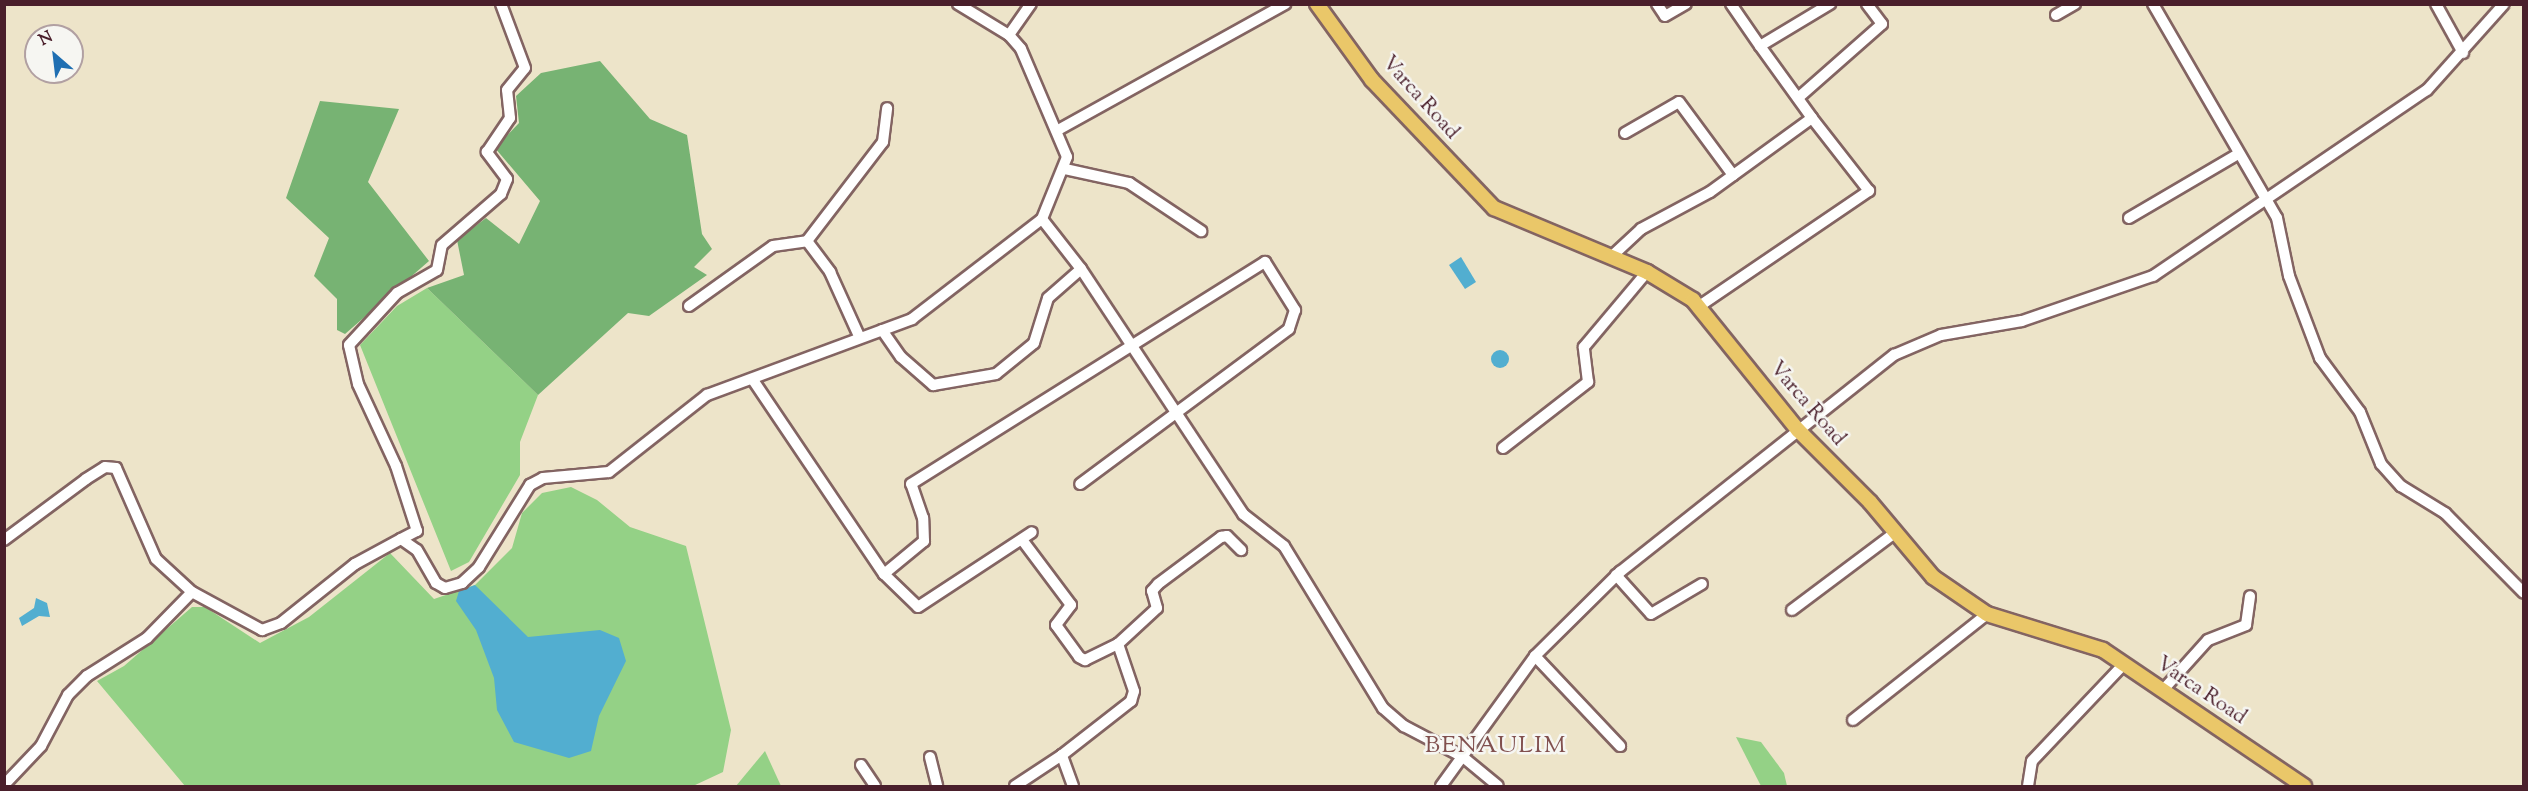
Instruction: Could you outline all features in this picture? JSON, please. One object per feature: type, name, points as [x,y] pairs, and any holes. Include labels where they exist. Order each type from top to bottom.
[{"type":"main road","name":"Varca Road","points":[[1317,4],[1372,80],[1494,207],[1647,272],[1698,307],[1798,430],[1896,532],[1933,577],[1987,614],[2103,650],[2304,786]]},
{"type":"street","points":[[4,540],[105,466],[116,468],[156,560],[192,592],[262,630],[280,623],[355,564],[417,531],[396,466],[358,384],[349,345],[397,293],[437,270],[442,245],[501,194],[507,179],[487,152],[510,118],[507,90],[525,68],[501,4]]},
{"type":"street","points":[[401,539],[417,550],[436,583],[445,588],[462,583],[479,567],[530,485],[543,478],[609,472],[707,395],[753,380],[882,330],[934,306],[1042,219],[1065,169],[1068,157],[1058,130],[1010,35],[958,4]]},
{"type":"street","points":[[1010,35],[1031,4]]},
{"type":"street","points":[[1058,130],[1284,4]]},
{"type":"street","points":[[1657,4],[1665,16],[1686,4]]},
{"type":"street","points":[[1698,307],[1869,191],[1812,118],[1731,4]]},
{"type":"street","points":[[1760,46],[1830,4]]},
{"type":"street","points":[[1798,99],[1882,24],[1867,4]]},
{"type":"street","points":[[2056,15],[2075,4]]},
{"type":"street","points":[[2153,4],[2264,200],[2277,218],[2289,276],[2320,358],[2360,412],[2381,464],[2401,486],[2445,513],[2523,593]]},
{"type":"street","points":[[2436,4],[2463,53]]},
{"type":"street","points":[[1441,786],[1535,656],[1616,575],[1894,355],[1941,335],[2022,321],[2153,276],[2427,90],[2463,53],[2504,4]]},
{"type":"street","points":[[1625,133],[1679,102],[1733,175]]},
{"type":"street","points":[[689,306],[773,246],[807,242],[883,142],[887,108]]},
{"type":"street","points":[[1611,257],[1641,229],[1733,175],[1812,118]]},
{"type":"street","points":[[2129,218],[2238,154]]},
{"type":"street","points":[[1065,169],[1128,183],[1201,231]]},
{"type":"street","points":[[1042,219],[1081,269],[1243,514],[1284,546],[1301,569],[1383,708],[1404,726],[1463,757],[1498,786]]},
{"type":"street","points":[[807,242],[830,272],[860,338]]},
{"type":"street","points":[[884,574],[924,541],[923,518],[910,484],[1134,348],[1265,262],[1284,287],[1295,309],[1289,329],[1178,414],[1080,484]]},
{"type":"street","points":[[882,330],[901,357],[933,385],[996,374],[1034,343],[1048,298],[1081,269]]},
{"type":"street","points":[[1503,448],[1588,382],[1584,347],[1647,272]]},
{"type":"street","points":[[753,380],[884,574],[918,607],[1023,541],[1032,532]]},
{"type":"street","points":[[1792,610],[1896,532]]},
{"type":"street","points":[[1023,541],[1071,605],[1056,625],[1079,657],[1085,660],[1118,644],[1157,608],[1152,591],[1176,569],[1221,537],[1227,536],[1241,550]]},
{"type":"street","points":[[1616,575],[1651,614],[1702,584]]},
{"type":"street","points":[[4,785],[41,746],[68,695],[87,676],[147,638],[192,592]]},
{"type":"street","points":[[2163,690],[2208,640],[2246,625],[2250,596]]},
{"type":"street","points":[[1853,720],[1987,614]]},
{"type":"street","points":[[1015,786],[1062,755],[1131,701],[1134,691],[1118,644]]},
{"type":"street","points":[[1535,656],[1620,746]]},
{"type":"street","points":[[2028,786],[2032,761],[2124,664]]},
{"type":"street","points":[[1062,755],[1073,786]]},
{"type":"street","points":[[930,757],[937,786]]},
{"type":"street","points":[[861,765],[875,786]]},
{"type":"green space","points":[[600,61],[650,119],[687,135],[702,234],[712,249],[694,267],[707,275],[649,316],[628,313],[538,395],[427,288],[464,275],[457,240],[486,218],[519,244],[540,201],[495,148],[519,123],[516,96],[541,73]]},
{"type":"green space","points":[[320,101],[399,109],[368,182],[429,261],[345,334],[337,330],[337,299],[314,276],[329,238],[286,198]]},
{"type":"green space","points":[[427,288],[538,395],[520,442],[520,475],[469,562],[451,571],[360,345],[397,306]]},
{"type":"green space","points":[[571,487],[597,500],[630,527],[686,546],[731,730],[723,772],[693,786],[185,786],[97,681],[124,666],[192,607],[205,607],[260,643],[309,617],[390,553],[434,599],[475,585],[512,548],[522,513],[542,493]]},
{"type":"green space","points":[[1736,737],[1761,742],[1784,773],[1787,786],[1761,786]]},
{"type":"green space","points":[[765,751],[781,786],[736,786]]},
{"type":"water","points":[[1461,257],[1476,282],[1465,289],[1449,265]]},
{"type":"water","points":[[1500,350],[1506,353],[1509,359],[1506,365],[1500,368],[1494,365],[1491,359],[1494,353]]},
{"type":"water","points":[[475,585],[528,637],[600,630],[619,638],[626,661],[599,716],[591,751],[569,758],[514,742],[497,710],[494,678],[476,630],[456,601],[459,591]]},
{"type":"water","points":[[36,598],[47,603],[50,617],[39,616],[22,626],[19,618],[34,608]]},
{"type":"district","name":"BENAULIM","points":[[1496,747]]}]
